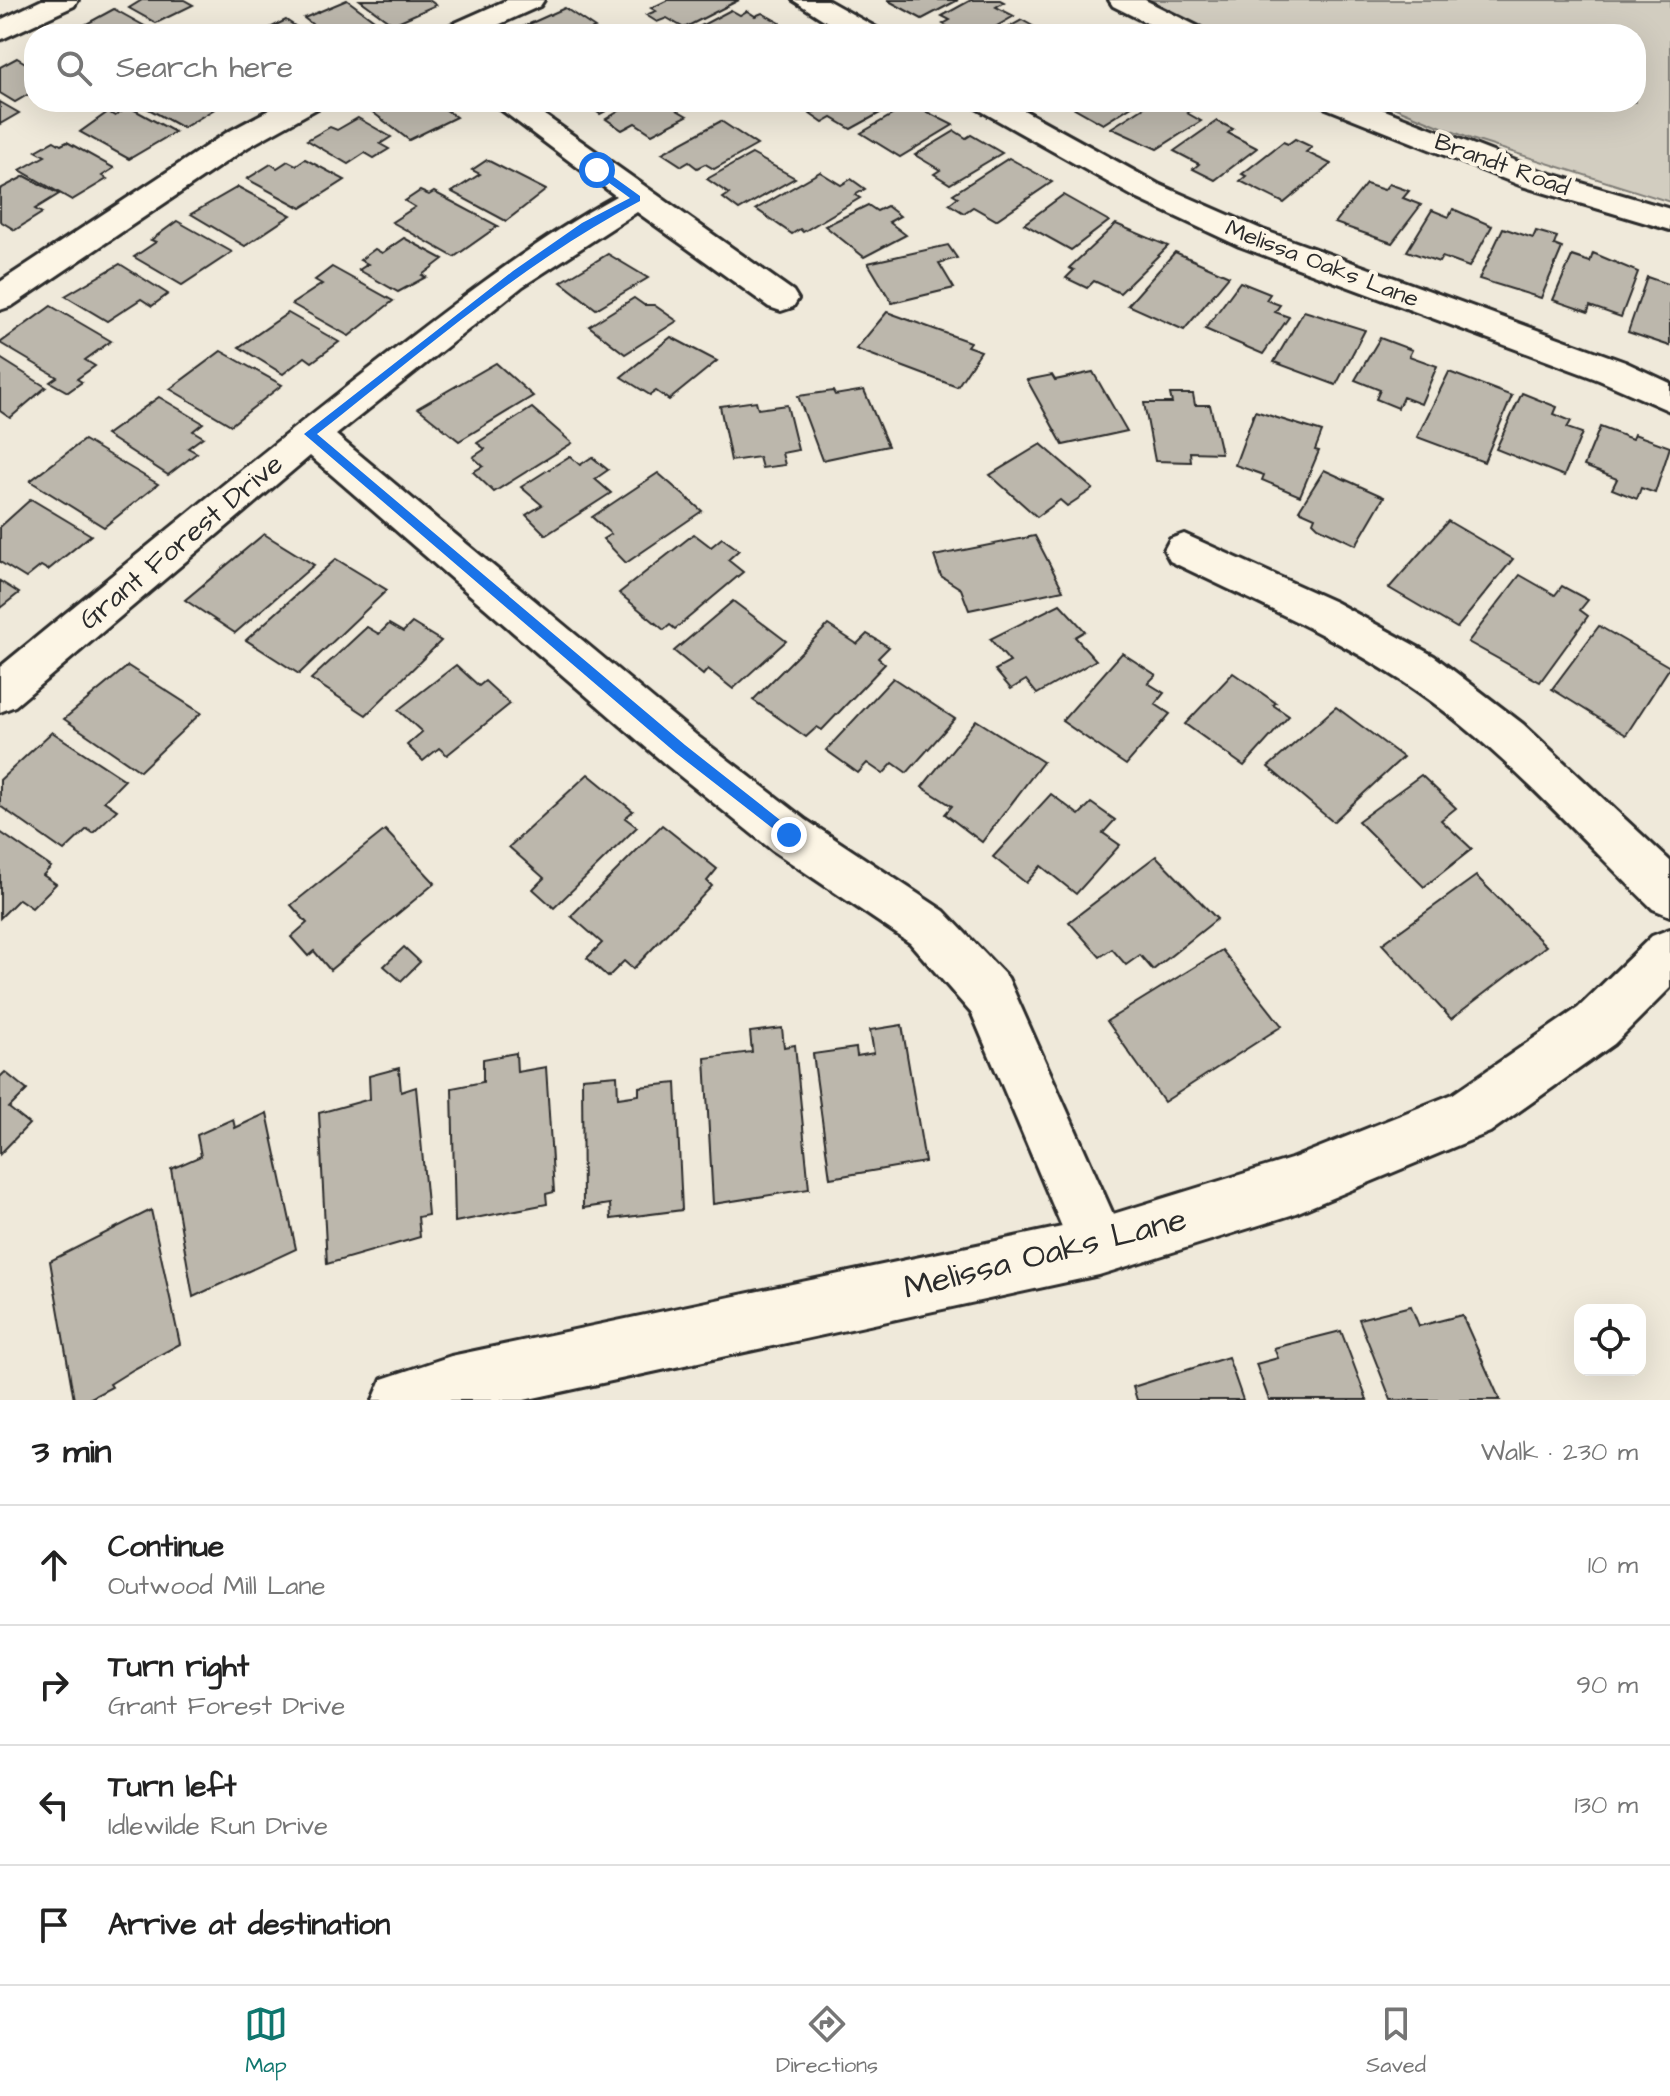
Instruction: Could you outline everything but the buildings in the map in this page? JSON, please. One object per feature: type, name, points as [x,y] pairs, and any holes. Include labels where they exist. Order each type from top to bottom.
[{"type":"street","points":[[0,31],[64,0]]},
{"type":"street","points":[[476,24],[530,0]]},
{"type":"street","points":[[807,0],[849,24]]},
{"type":"street","points":[[1123,0],[1171,24]]},
{"type":"street","points":[[0,298],[237,140],[289,112]]},
{"type":"street","points":[[519,112],[636,199],[781,299]]},
{"type":"street","name":"Melissa Oaks Lane","points":[[1005,112],[1147,191],[1251,238],[1612,371],[1670,398]]},
{"type":"street","name":"Brandt Road","points":[[1362,112],[1533,179],[1670,220]]},
{"type":"street","name":"Grant Forest Drive","points":[[0,693],[310,434],[516,273],[585,226],[636,199]]},
{"type":"street","points":[[310,434],[680,749],[789,835],[927,927],[990,996],[1099,1247]]},
{"type":"street","points":[[1184,550],[1366,638],[1447,689],[1496,729],[1670,893]]},
{"type":"street","name":"Melissa Oaks Lane","points":[[403,1400],[451,1386],[1099,1247],[1291,1187],[1471,1113],[1596,1026],[1670,953]]},
{"type":"shaded area","points":[[1146,0],[1670,0],[1670,202],[1471,139],[1405,112],[1646,112],[1646,24],[1195,24]]},
{"type":"route","points":[[597,170],[636,199],[585,226],[516,273],[310,434],[680,749],[789,835]]}]
